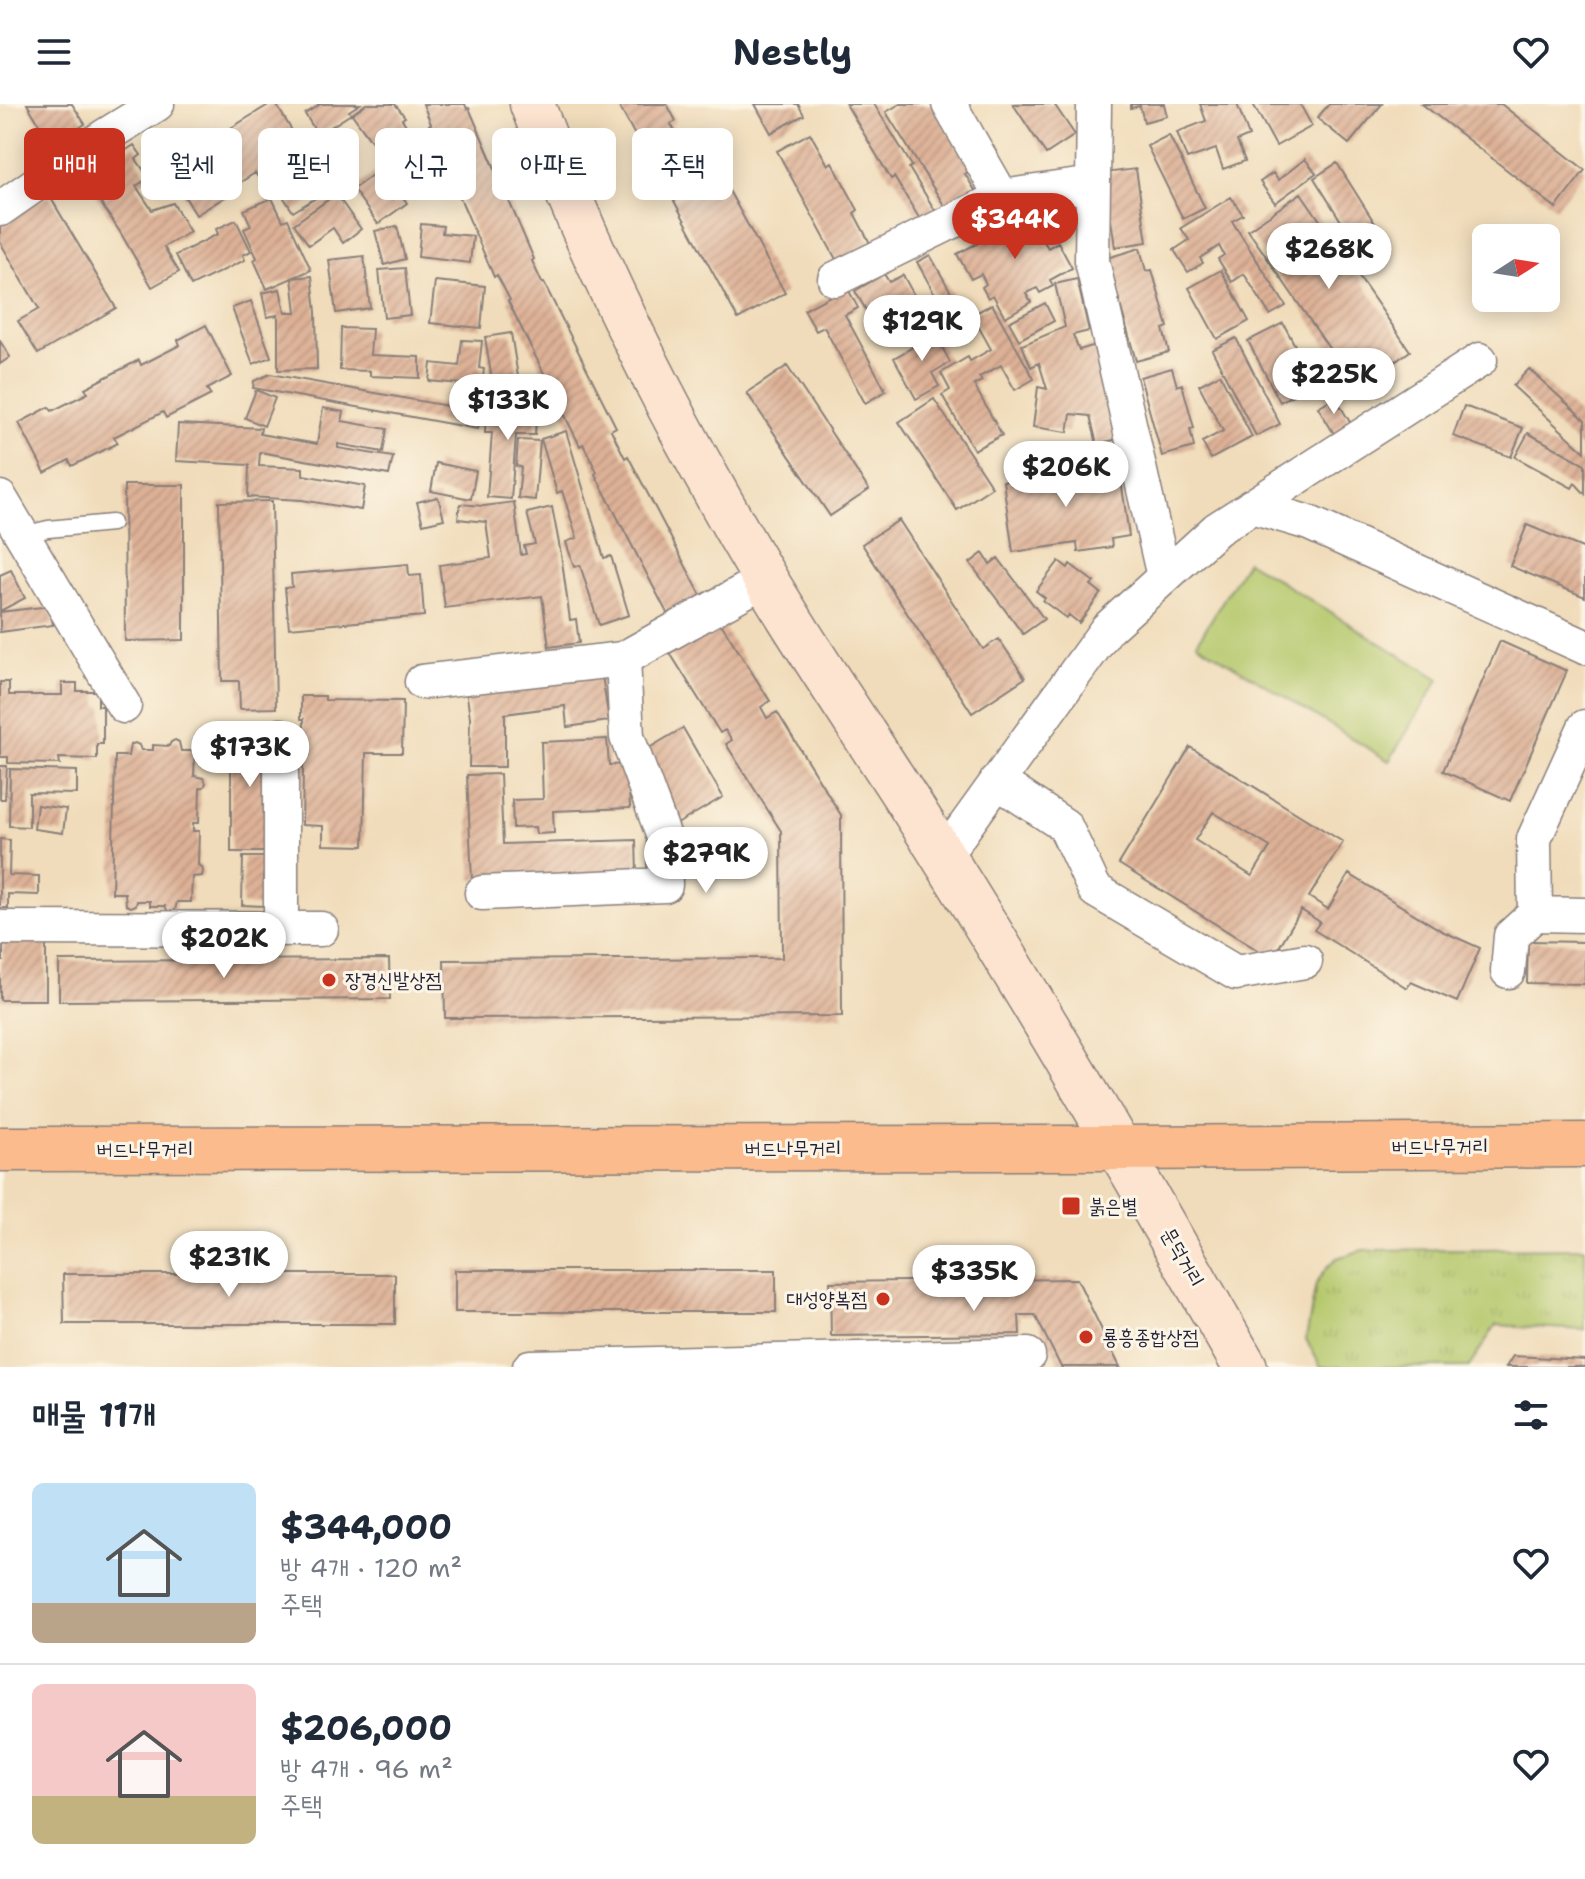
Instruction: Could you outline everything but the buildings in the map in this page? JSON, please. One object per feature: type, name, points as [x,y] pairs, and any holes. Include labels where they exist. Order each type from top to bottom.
[{"type":"main road","name":"문덕거리","points":[[532,104],[560,177],[658,389],[766,579],[943,857],[1120,1148],[1245,1367]]},
{"type":"main road","name":"버드나무거리","points":[[0,1149],[1585,1145]]},
{"type":"street","points":[[0,209],[157,104]]},
{"type":"street","points":[[949,104],[1002,197]]},
{"type":"street","points":[[1094,104],[1092,261],[1164,577]]},
{"type":"street","points":[[835,279],[1002,197],[1093,184]]},
{"type":"street","points":[[943,857],[1107,629],[1217,529],[1480,360]]},
{"type":"street","points":[[0,498],[124,706]]},
{"type":"street","points":[[1252,506],[1309,523],[1585,647]]},
{"type":"street","points":[[422,682],[623,659],[766,579]]},
{"type":"street","points":[[482,893],[665,885],[664,837],[627,737],[623,659]]},
{"type":"street","points":[[1535,914],[1534,839],[1585,727]]},
{"type":"street","points":[[281,736],[281,929]]},
{"type":"street","points":[[997,781],[1065,826],[1095,890],[1236,973],[1305,961]]},
{"type":"street","points":[[1508,971],[1511,936],[1535,914],[1585,915]]},
{"type":"street","points":[[0,928],[321,929]]},
{"type":"street","points":[[530,1367],[1028,1355]]},
{"type":"lane","points":[[22,535],[48,529],[112,523]]},
{"type":"green space","points":[[1247,561],[1439,679],[1389,761],[1197,643]]},
{"type":"green space","points":[[1585,1248],[1585,1330],[1496,1325],[1469,1367],[1321,1367],[1306,1339],[1316,1284],[1337,1258],[1363,1250]]},
{"type":"place","name":"장경신발상점","points":[[329,980]]},
{"type":"place","name":"붉은별","points":[[1071,1206]]},
{"type":"place","name":"대성양복점","points":[[883,1299]]},
{"type":"place","name":"룡흥종합상점","points":[[1086,1337]]}]
